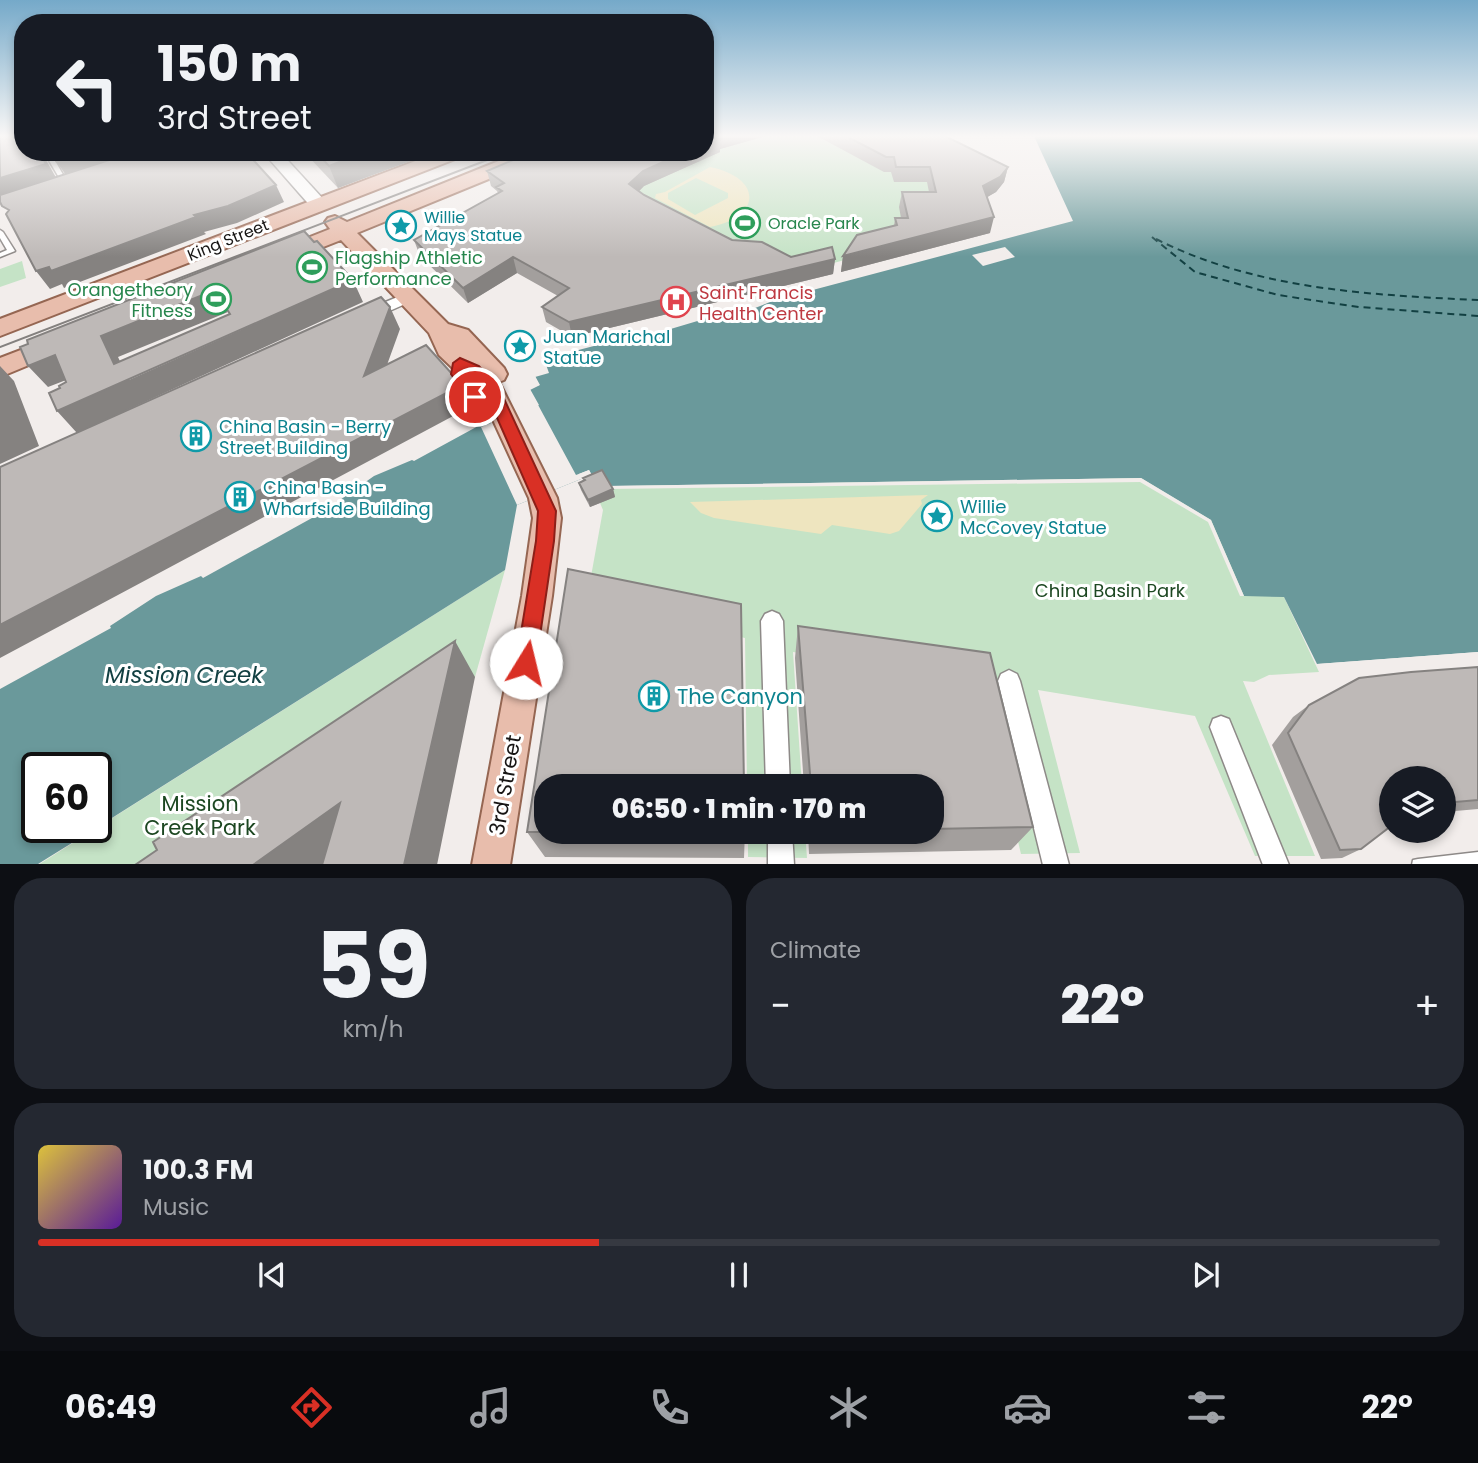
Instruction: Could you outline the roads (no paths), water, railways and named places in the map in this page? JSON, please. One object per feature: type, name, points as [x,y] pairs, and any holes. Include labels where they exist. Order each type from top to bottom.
[{"type":"main road","name":"3rd Street","points":[[293,176],[440,331],[460,336],[471,345],[475,354],[507,388],[505,420]]},
{"type":"main road","name":"King Street","points":[[0,328],[393,176]]},
{"type":"main road","name":"King Street","points":[[269,261],[479,176]]},
{"type":"main road","points":[[45,194],[73,185]]},
{"type":"main road","name":"3rd Street","points":[[440,331],[442,344],[460,363],[458,374],[475,397],[505,420],[543,498],[530,516],[545,541],[491,864]]},
{"type":"main road","points":[[0,368],[82,335]]},
{"type":"street","points":[[355,321],[407,298]]},
{"type":"street","points":[[772,621],[778,774]]},
{"type":"street","points":[[1009,681],[1056,864]]},
{"type":"street","points":[[1221,727],[1276,864]]},
{"type":"street","points":[[780,844],[781,864]]},
{"type":"lane","points":[[66,176],[73,185]]},
{"type":"lane","points":[[0,255],[11,251],[3,232]]},
{"type":"lane","points":[[1418,864],[1478,859]]},
{"type":"water","name":"Mission Creek","points":[[1052,176],[1478,176],[1478,652],[1317,664],[1284,597],[1244,596],[1211,520],[1141,478],[608,486],[595,481],[589,470],[579,474],[581,479],[517,505],[505,570],[112,818],[112,752],[21,752],[21,843],[72,843],[38,864],[0,864],[0,689],[111,628],[110,626],[156,596],[201,576],[203,578],[341,502],[340,500],[374,476],[414,461],[480,425],[539,405],[530,389],[539,385],[535,377],[549,373],[544,359],[636,335],[637,339],[721,314],[724,317],[748,307],[750,310],[775,300],[1073,221]]},
{"type":"tram line","points":[[0,347],[445,176]]},
{"type":"place","name":"Oracle Park","points":[[745,223]]},
{"type":"place","name":"Willie Mays Statue","points":[[401,226]]},
{"type":"place","name":"Flagship Athletic Performance","points":[[312,267]]},
{"type":"place","name":"Orangetheory Fitness","points":[[216,299]]},
{"type":"place","name":"Saint Francis Health Center","points":[[676,302]]},
{"type":"place","name":"Juan Marichal Statue","points":[[520,346]]},
{"type":"place","name":"China Basin - Berry Street Building","points":[[196,436]]},
{"type":"place","name":"China Basin - Wharfside Building","points":[[240,497]]},
{"type":"place","name":"Willie McCovey Statue","points":[[937,516]]},
{"type":"place","name":"The Canyon","points":[[654,696]]},
{"type":"park label","name":"China Basin Park","points":[[1110,590]]},
{"type":"park label","name":"Mission Creek Park","points":[[200,815]]}]
